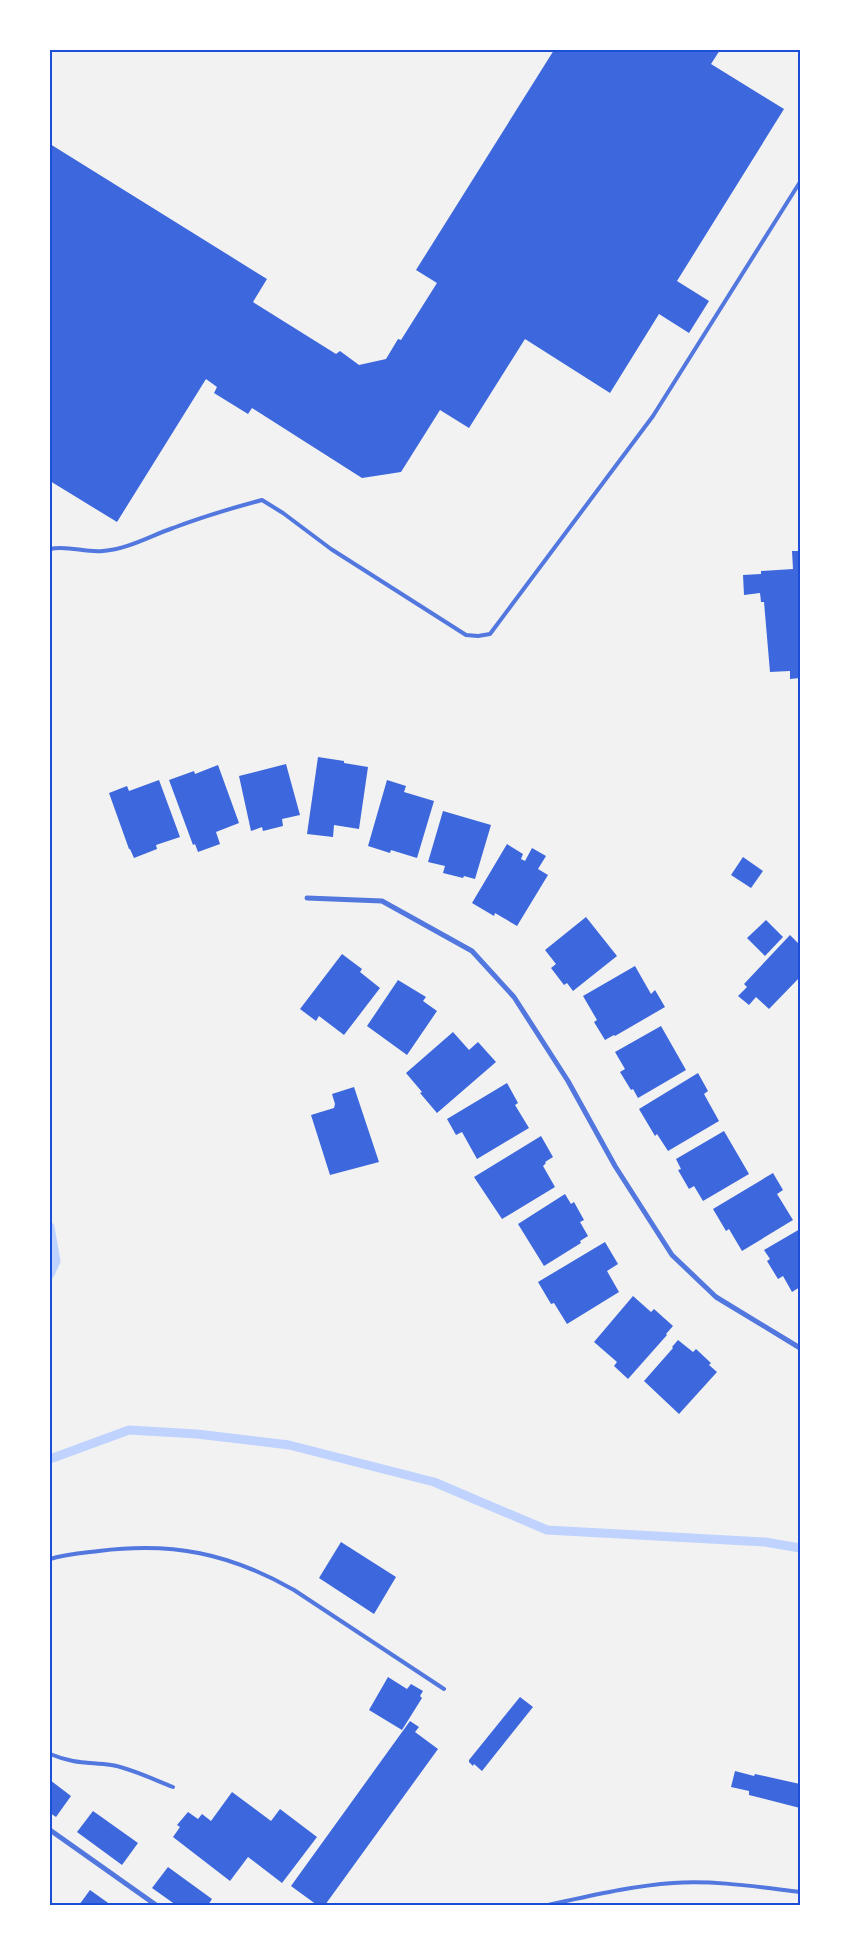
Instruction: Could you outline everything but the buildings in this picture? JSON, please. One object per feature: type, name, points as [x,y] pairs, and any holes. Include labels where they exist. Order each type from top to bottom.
[{"type":"street","points":[[308,898],[382,901],[472,951],[519,1006],[568,1081],[615,1166],[672,1255],[716,1297],[800,1348]]},
{"type":"street","points":[[50,1830],[156,1905]]},
{"type":"lane","points":[[50,549],[60,546],[84,551],[110,550],[123,547],[195,520],[262,500],[289,517],[331,549],[466,635],[490,634],[653,416],[800,182]]},
{"type":"lane","points":[[50,1559],[67,1554],[130,1548],[162,1548],[220,1557],[272,1578],[294,1590],[444,1689]]},
{"type":"lane","points":[[50,1754],[64,1760],[85,1764],[113,1765],[173,1787]]},
{"type":"lane","points":[[548,1905],[620,1889],[675,1883],[741,1884],[800,1892]]},
{"type":"waterway","points":[[50,1227],[56,1261],[50,1274]]},
{"type":"waterway","points":[[50,1459],[129,1430],[197,1434],[289,1445],[434,1482],[547,1530],[765,1542],[800,1548]]}]
